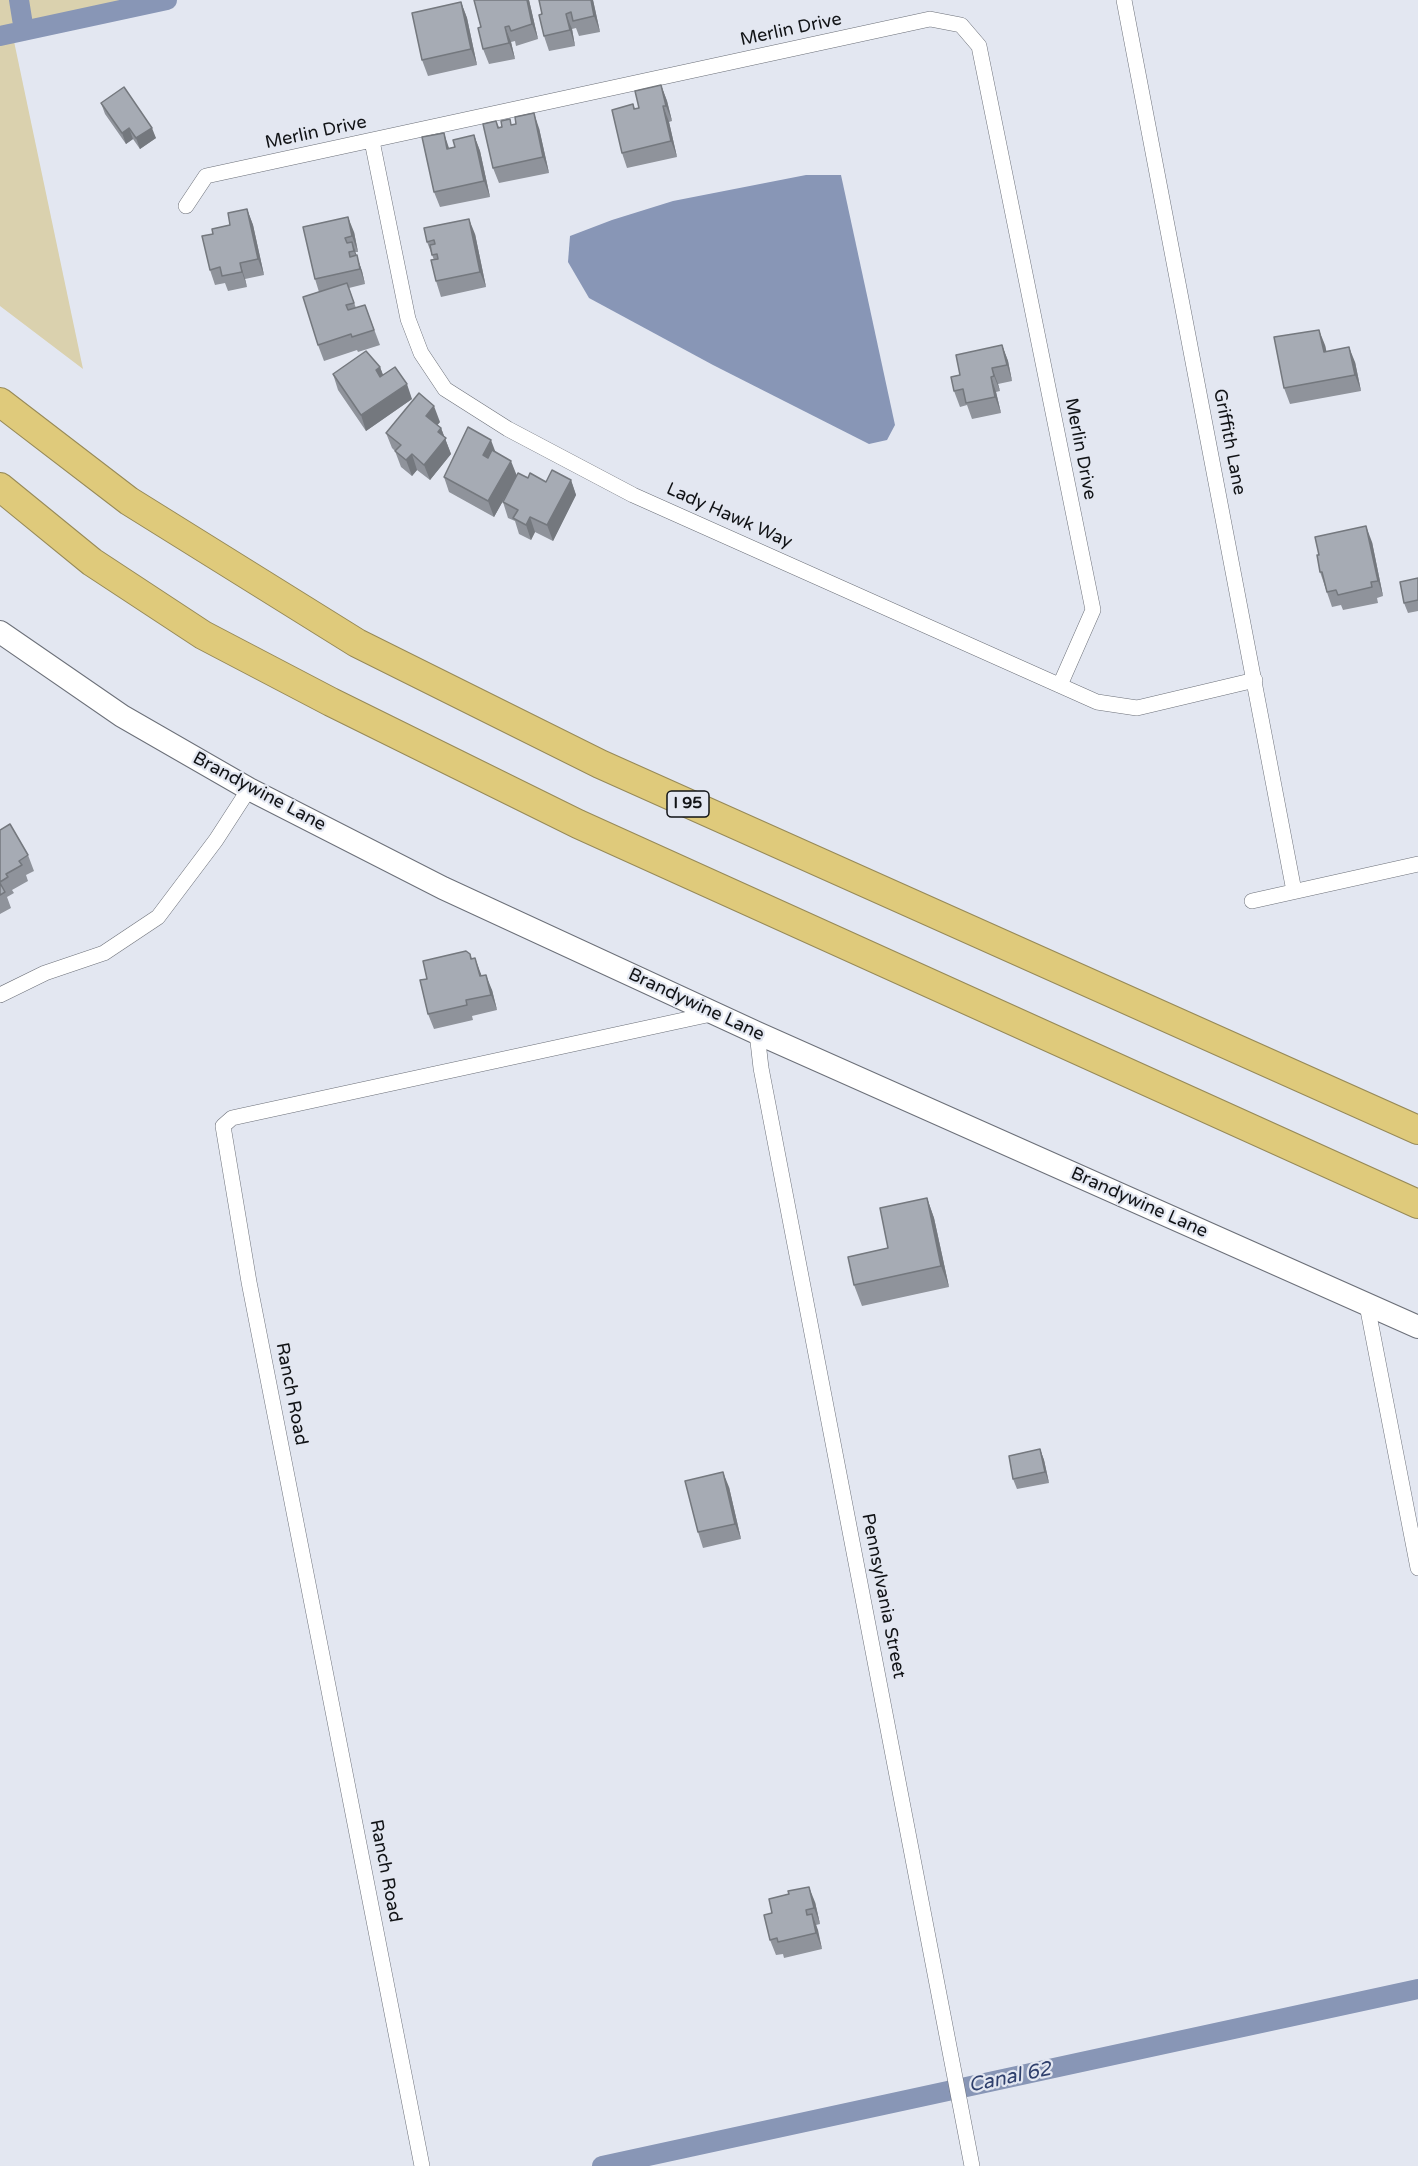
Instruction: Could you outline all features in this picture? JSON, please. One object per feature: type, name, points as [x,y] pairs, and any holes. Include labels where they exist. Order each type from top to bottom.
[{"type":"highway","name":"I 95","points":[[0,402],[129,501],[368,648],[600,764],[1418,1130]]},
{"type":"highway","points":[[0,487],[92,562],[184,623],[331,702],[578,824],[1418,1204]]},
{"type":"street","name":"Griffith Lane","points":[[1124,0],[1294,891]]},
{"type":"street","name":"Merlin Drive","points":[[186,206],[206,176],[930,19],[961,25],[979,46],[1093,610],[1060,685]]},
{"type":"street","name":"Lady Hawk Way","points":[[372,141],[408,319],[421,353],[445,389],[508,429],[633,495],[1097,702],[1137,708],[1255,680]]},
{"type":"street","name":"Brandywine Lane","points":[[0,632],[122,716],[249,789],[443,888],[757,1034],[1418,1328]]},
{"type":"street","points":[[0,995],[45,973],[104,953],[158,917],[216,840],[249,789]]},
{"type":"street","points":[[1252,901],[1418,864]]},
{"type":"street","name":"Ranch Road","points":[[422,2166],[249,1282],[223,1126],[232,1118],[716,1013]]},
{"type":"street","name":"Pennsylvania Street","points":[[757,1034],[763,1079],[972,2166]]},
{"type":"street","points":[[1367,1305],[1418,1568]]},
{"type":"shaded area","points":[[0,0],[138,0],[11,27],[83,369],[0,306]]},
{"type":"water","points":[[806,175],[841,175],[895,425],[887,440],[869,444],[713,365],[589,298],[568,262],[570,236],[612,220],[673,201]]},
{"type":"building","points":[[474,0],[527,0],[532,24],[511,31],[509,26],[505,27],[509,43],[483,49],[478,28],[481,27]]},
{"type":"building","points":[[539,0],[591,0],[594,16],[573,21],[571,12],[566,14],[570,30],[544,36],[539,15],[542,14]]},
{"type":"building","points":[[461,2],[471,49],[422,60],[412,13]]},
{"type":"building","points":[[661,85],[671,141],[622,153],[612,110],[633,104],[634,109],[639,108],[635,91]]},
{"type":"building","points":[[124,87],[152,128],[136,138],[129,128],[122,133],[101,103]]},
{"type":"building","points":[[534,113],[543,157],[493,168],[483,124],[496,121],[498,128],[502,127],[501,121],[510,119],[511,125],[516,124],[515,117]]},
{"type":"building","points":[[444,133],[447,149],[455,147],[453,140],[474,135],[484,181],[434,192],[422,137]]},
{"type":"building","points":[[247,209],[258,259],[240,263],[242,272],[222,276],[220,267],[210,270],[202,236],[213,234],[212,229],[230,225],[228,213]]},
{"type":"building","points":[[348,217],[352,236],[345,238],[347,243],[352,242],[354,251],[349,252],[350,257],[357,255],[360,269],[315,279],[303,227]]},
{"type":"building","points":[[469,219],[480,272],[436,281],[431,260],[438,259],[437,254],[432,255],[430,245],[435,244],[434,240],[427,242],[424,228]]},
{"type":"building","points":[[347,283],[354,303],[346,305],[348,310],[365,305],[374,330],[352,337],[351,334],[318,345],[303,297]]},
{"type":"building","points":[[1319,330],[1324,352],[1349,347],[1355,375],[1284,388],[1274,337]]},
{"type":"building","points":[[1002,345],[1007,365],[992,368],[994,376],[991,377],[995,397],[966,403],[963,389],[954,391],[951,377],[960,375],[956,355]]},
{"type":"building","points":[[366,351],[380,367],[376,370],[380,377],[395,367],[407,384],[361,415],[333,374]]},
{"type":"building","points":[[419,393],[434,406],[426,416],[441,428],[438,432],[446,438],[424,465],[412,454],[406,460],[395,451],[401,445],[386,433]]},
{"type":"building","points":[[468,427],[491,440],[483,455],[488,458],[492,450],[511,461],[488,501],[444,477]]},
{"type":"building","points":[[552,470],[571,480],[547,525],[530,517],[526,525],[513,518],[518,510],[503,502],[518,473],[528,478],[530,473],[546,482]]},
{"type":"building","points":[[1366,526],[1378,581],[1371,582],[1372,587],[1338,595],[1336,590],[1327,592],[1322,572],[1320,572],[1315,537]]},
{"type":"building","points":[[1418,578],[1418,600],[1404,603],[1400,582]]},
{"type":"building","points":[[10,824],[28,855],[19,861],[22,865],[6,874],[8,877],[0,882],[0,830]]},
{"type":"building","points":[[0,883],[5,892],[0,895]]},
{"type":"building","points":[[466,951],[470,954],[471,959],[475,958],[480,976],[486,975],[491,995],[466,1000],[467,1005],[428,1014],[420,980],[427,979],[423,961]]},
{"type":"building","points":[[927,1198],[941,1266],[854,1285],[848,1257],[888,1248],[880,1208]]},
{"type":"building","points":[[1040,1449],[1045,1472],[1013,1479],[1009,1456]]},
{"type":"building","points":[[723,1472],[735,1524],[698,1532],[685,1481]]},
{"type":"building","points":[[809,1887],[814,1908],[806,1910],[807,1915],[812,1914],[816,1933],[778,1942],[777,1938],[770,1940],[764,1915],[772,1913],[769,1899],[789,1894],[788,1891]]},
{"type":"waterway","points":[[19,0],[24,31]]},
{"type":"waterway","points":[[0,36],[167,0]]},
{"type":"waterway","name":"Canal 62","points":[[602,2166],[1418,1989]]}]
